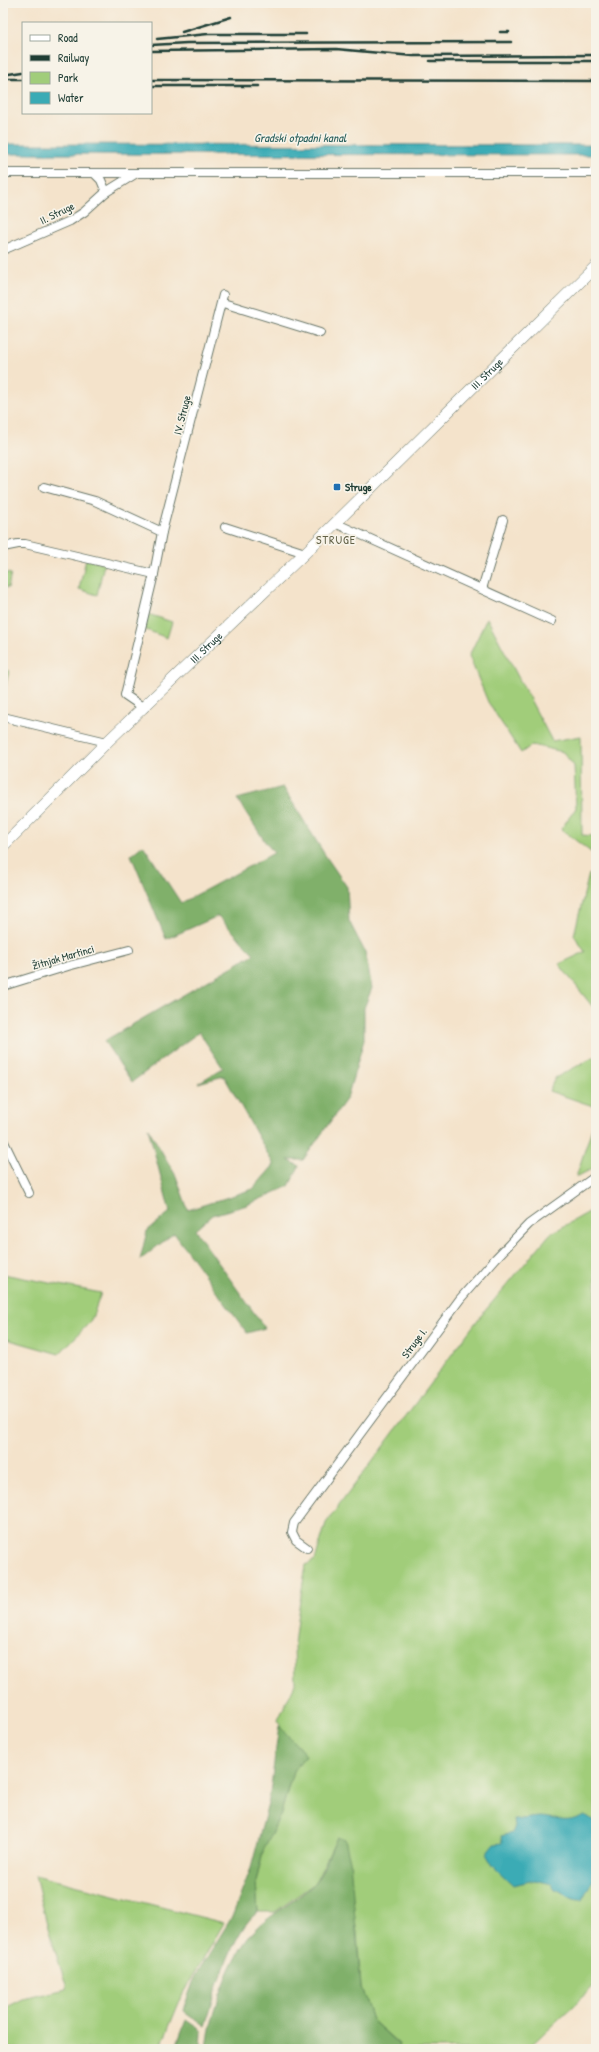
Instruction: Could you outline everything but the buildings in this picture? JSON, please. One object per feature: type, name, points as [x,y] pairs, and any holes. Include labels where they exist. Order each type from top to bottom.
[{"type":"street","points":[[3,173],[596,173]]},
{"type":"street","points":[[94,174],[101,180],[106,192]]},
{"type":"street","name":"II. Struge","points":[[3,250],[70,221],[84,212],[106,192],[135,174]]},
{"type":"street","name":"III. Struge","points":[[3,846],[107,742],[305,553],[596,266]]},
{"type":"street","name":"IV. Struge","points":[[144,708],[125,695],[154,574],[162,532],[223,299],[320,334]]},
{"type":"street","points":[[44,487],[94,501],[162,532]]},
{"type":"street","points":[[482,589],[503,520]]},
{"type":"street","points":[[335,523],[552,621]]},
{"type":"street","points":[[225,527],[305,553]]},
{"type":"street","points":[[3,547],[18,544],[154,574]]},
{"type":"street","points":[[3,717],[107,742]]},
{"type":"street","name":"Žitnjak Martinci","points":[[3,986],[68,966],[129,950]]},
{"type":"street","points":[[3,1140],[29,1193]]},
{"type":"street","name":"Struge I.","points":[[307,1548],[296,1540],[292,1532],[294,1523],[460,1299],[496,1258],[529,1224],[596,1176]]},
{"type":"green space","points":[[86,559],[104,564],[97,595],[79,589]]},
{"type":"green space","points":[[3,572],[11,574],[8,588],[3,587]]},
{"type":"green space","points":[[148,614],[172,622],[167,638],[144,629]]},
{"type":"green space","points":[[487,618],[552,741],[581,736],[582,835],[596,836],[596,856],[561,829],[576,808],[574,766],[563,752],[532,745],[521,753],[488,702],[469,656]]},
{"type":"green space","points":[[3,670],[9,671],[3,697]]},
{"type":"green space","points":[[283,787],[325,855],[347,887],[349,921],[365,952],[372,988],[364,1008],[364,1040],[347,1098],[303,1160],[288,1160],[299,1166],[289,1186],[247,1205],[212,1215],[195,1230],[265,1328],[247,1333],[174,1233],[140,1260],[147,1231],[170,1212],[148,1128],[176,1176],[188,1210],[253,1189],[274,1165],[224,1076],[198,1083],[223,1068],[199,1032],[132,1082],[104,1041],[254,954],[218,916],[166,939],[131,855],[143,845],[181,903],[274,853],[237,799]]},
{"type":"green space","points":[[589,874],[596,879],[596,1011],[559,964],[585,952],[574,935]]},
{"type":"green space","points":[[596,1056],[596,1107],[549,1091],[555,1078]]},
{"type":"green space","points":[[596,1116],[596,1167],[576,1177]]},
{"type":"green space","points":[[596,1208],[596,1984],[527,2049],[397,2049],[399,2044],[372,2020],[361,1987],[357,1932],[337,1838],[315,1883],[275,1912],[258,1912],[256,1882],[263,1851],[281,1813],[293,1771],[306,1755],[282,1730],[278,1720],[295,1684],[294,1645],[306,1565],[315,1560],[326,1523],[479,1318],[550,1234]]},
{"type":"green space","points":[[3,1274],[101,1293],[91,1321],[59,1354],[3,1338]]},
{"type":"green space","points":[[279,1726],[306,1755],[293,1771],[281,1813],[263,1851],[256,1882],[258,1912],[240,1933],[232,1948],[219,1981],[205,2026],[184,2011],[196,1975],[232,1917],[251,1868],[269,1800]]},
{"type":"green space","points":[[337,1837],[345,1840],[350,1861],[361,1987],[372,2020],[399,2045],[397,2049],[207,2049],[212,2020],[217,2003],[237,1955],[254,1931],[314,1884],[323,1869]]},
{"type":"green space","points":[[35,1875],[224,1923],[183,1993],[160,2049],[3,2049],[3,2009],[23,1999],[66,1989],[48,1928]]},
{"type":"green space","points":[[186,2020],[202,2031],[201,2049],[175,2049]]},
{"type":"water","points":[[3,144],[596,145],[596,155],[3,154]]},
{"type":"water","points":[[584,1815],[596,1822],[594,1830],[596,1841],[596,1879],[592,1881],[582,1900],[571,1898],[555,1889],[552,1884],[535,1880],[513,1885],[493,1866],[486,1854],[494,1844],[502,1843],[501,1836],[512,1833],[515,1826],[514,1819],[540,1817],[571,1820]]},
{"type":"railway","points":[[182,32],[231,17]]},
{"type":"railway","points":[[500,32],[509,32]]},
{"type":"railway","points":[[157,39],[208,34],[306,34]]},
{"type":"railway","points":[[152,45],[187,43],[511,42]]},
{"type":"railway","points":[[152,51],[336,49],[413,56],[596,55]]},
{"type":"railway","points":[[430,61],[596,61]]},
{"type":"railway","points":[[3,75],[22,72]]},
{"type":"railway","points":[[3,79],[22,79]]},
{"type":"railway","points":[[152,80],[596,81]]},
{"type":"railway","points":[[152,86],[257,86]]},
{"type":"place","name":"Struge","points":[[337,487]]},
{"type":"district","name":"STRUGE","points":[[336,539]]},
{"type":"water label","name":"Gradski otpadni kanal","points":[[300,137]]}]
